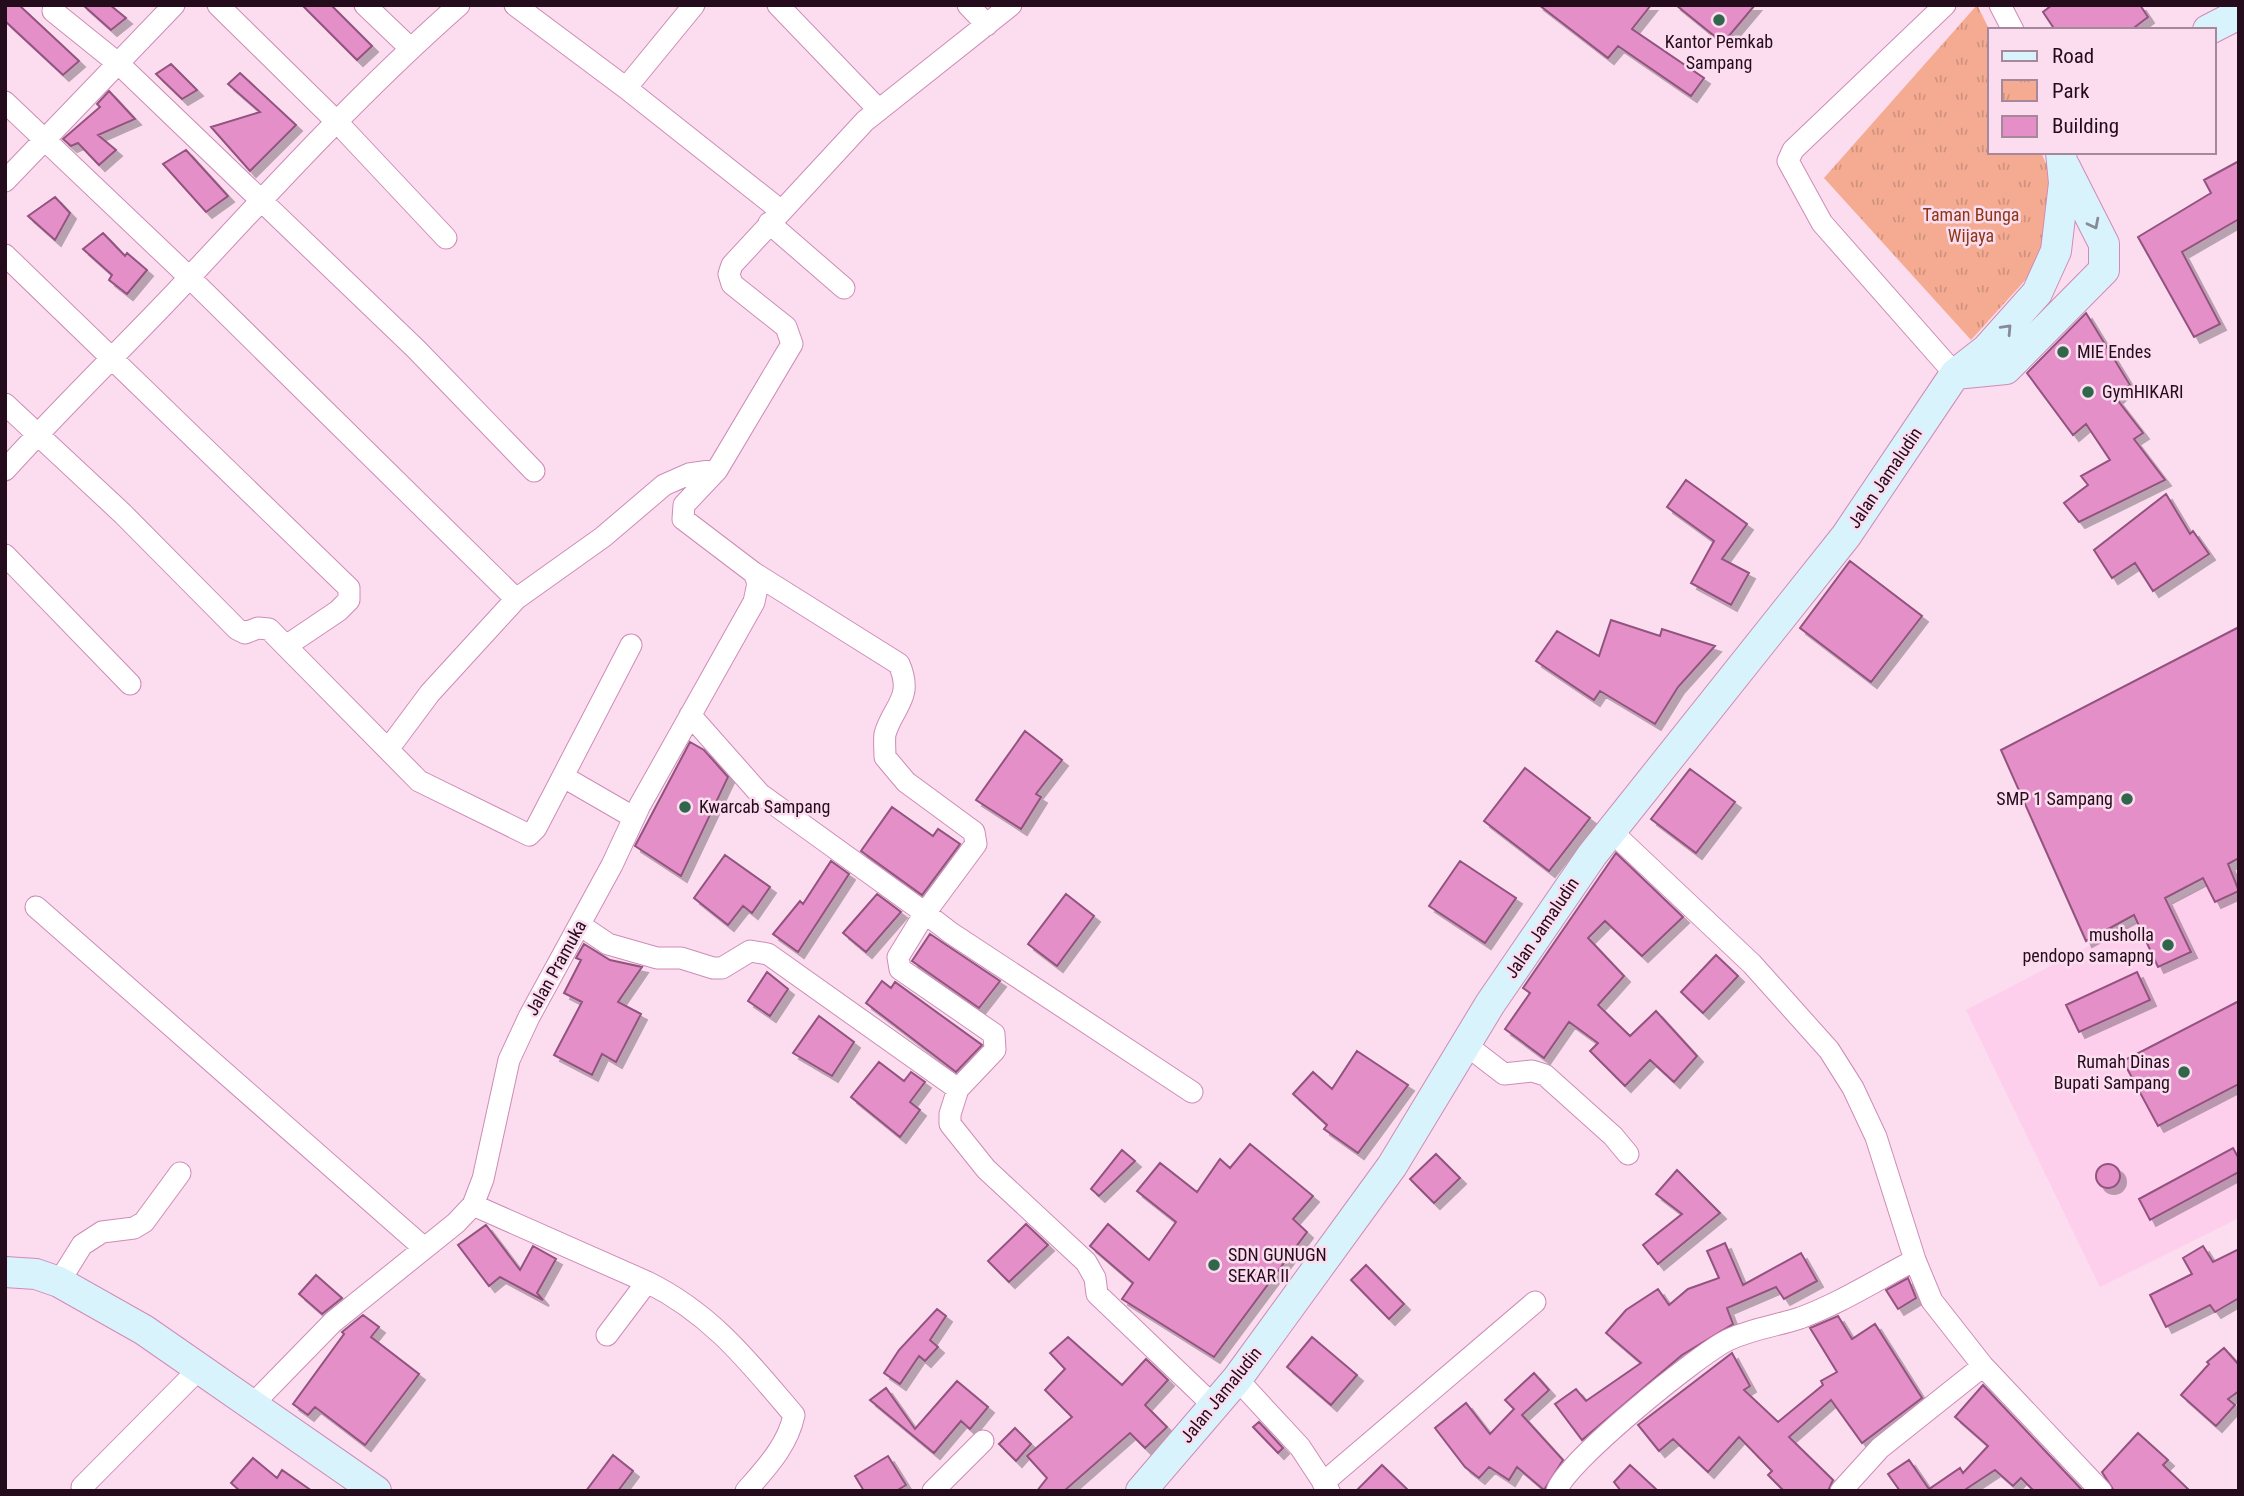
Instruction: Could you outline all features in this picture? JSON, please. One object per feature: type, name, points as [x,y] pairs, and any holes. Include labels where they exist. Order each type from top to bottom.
[{"type":"street","points":[[5,181],[120,65],[174,5]]},
{"type":"street","points":[[218,5],[337,122],[446,237]]},
{"type":"street","points":[[365,5],[410,48]]},
{"type":"street","points":[[5,470],[114,358],[258,200],[410,48],[459,5]]},
{"type":"street","points":[[515,5],[626,88],[774,217],[844,288]]},
{"type":"street","points":[[626,88],[694,5]]},
{"type":"street","points":[[778,5],[879,110]]},
{"type":"street","points":[[968,5],[987,24]]},
{"type":"street","points":[[1011,5],[879,110],[774,217],[732,265],[730,279],[786,327],[792,344],[717,470],[684,505],[683,519],[754,573],[900,664],[905,677],[903,698],[885,735],[885,757],[906,782],[974,832],[976,844],[925,913],[898,957],[900,969],[994,1034],[995,1050],[958,1089],[950,1114],[950,1124],[986,1169],[1086,1262],[1096,1278],[1097,1294],[1214,1406]]},
{"type":"street","points":[[1945,5],[1793,150],[1788,161],[1822,223],[1955,374]]},
{"type":"street","points":[[2000,5],[2012,28]]},
{"type":"street","points":[[53,11],[120,65],[416,349],[534,471]]},
{"type":"street","points":[[2212,28],[2239,14]]},
{"type":"street","points":[[5,102],[189,277],[516,599]]},
{"type":"street","name":"Jalan Jamaludin","points":[[1955,374],[2006,369],[2104,270],[2104,244],[2062,158]]},
{"type":"street","name":"Jalan Jamaludin","points":[[1153,1487],[1237,1380],[1392,1166],[1465,1044],[1611,831],[1846,536],[1955,374],[1987,349],[2037,293],[2054,262],[2062,158]]},
{"type":"street","points":[[5,255],[349,588],[349,600],[338,611],[286,646]]},
{"type":"street","points":[[5,404],[237,629],[245,633],[258,628],[269,629],[389,748],[400,766],[419,781],[529,835],[536,828],[631,645]]},
{"type":"street","points":[[389,748],[430,693],[516,599],[603,537],[664,485],[689,474],[717,470]]},
{"type":"street","points":[[5,555],[130,684]]},
{"type":"street","name":"Jalan Pramuka","points":[[253,1404],[333,1322],[425,1248],[473,1205],[483,1179],[509,1060],[634,817],[754,602],[758,583],[754,573]]},
{"type":"street","points":[[690,715],[760,794],[925,913],[1192,1092]]},
{"type":"street","points":[[561,780],[569,780],[634,817]]},
{"type":"street","points":[[1611,831],[1752,964],[1829,1050],[1853,1088],[1876,1137],[1915,1260],[1932,1301],[1983,1366],[2101,1491]]},
{"type":"street","points":[[36,907],[425,1248]]},
{"type":"street","points":[[580,925],[608,944],[657,958],[681,958],[713,968],[722,968],[750,951],[768,954],[958,1089]]},
{"type":"street","points":[[1465,1044],[1504,1074],[1532,1071],[1545,1075],[1613,1136],[1628,1154]]},
{"type":"street","points":[[59,1282],[82,1245],[102,1232],[134,1228],[144,1222],[180,1172]]},
{"type":"street","points":[[473,1205],[674,1295],[710,1321],[794,1415],[792,1428],[772,1462],[746,1491]]},
{"type":"street","points":[[1557,1491],[1569,1471],[1606,1436],[1685,1368],[1726,1340],[1802,1317],[1915,1260]]},
{"type":"street","points":[[5,1272],[36,1274],[59,1282],[144,1330],[376,1491]]},
{"type":"street","points":[[607,1335],[647,1282]]},
{"type":"street","points":[[1237,1380],[1300,1447],[1326,1487],[1535,1302]]},
{"type":"street","points":[[1841,1491],[1880,1448],[1983,1366]]},
{"type":"street","points":[[82,1487],[200,1368]]},
{"type":"street","points":[[933,1491],[983,1441]]},
{"type":"shaded area","points":[[2239,868],[2239,888],[2233,876],[2208,888],[2215,902],[2239,891],[2239,1001],[2124,1061],[2158,1126],[2239,1084],[2239,1159],[2233,1148],[2139,1199],[2151,1220],[2239,1172],[2239,1218],[2100,1287],[1966,1010]],"holes":[[[2137,972],[2150,1000],[2079,1032],[2067,1005]]]},
{"type":"green space","name":"Taman Bunga Wijaya","points":[[1977,5],[1988,28],[1988,154],[2042,154],[2056,188],[2049,254],[1971,340],[1824,178]]},
{"type":"building","points":[[5,5],[19,5],[79,61],[63,75],[5,21]]},
{"type":"building","points":[[83,5],[110,5],[126,18],[111,30]]},
{"type":"building","points":[[302,5],[331,5],[372,46],[357,60]]},
{"type":"building","points":[[1539,5],[1651,5],[1632,29],[1704,78],[1691,96],[1618,46],[1608,58]]},
{"type":"building","name":"Kantor Pemkab Sampang","points":[[1676,5],[1755,5],[1723,43]]},
{"type":"building","points":[[2052,5],[2140,5],[2148,17],[2134,28],[2054,28],[2043,12]]},
{"type":"building","points":[[171,64],[197,90],[182,99],[156,74]]},
{"type":"building","points":[[240,73],[296,125],[250,171],[211,127],[260,112],[228,84]]},
{"type":"building","points":[[109,91],[135,119],[98,135],[116,150],[99,165],[78,143],[71,146],[63,139],[100,107],[97,104]]},
{"type":"building","points":[[186,150],[228,196],[206,212],[163,164]]},
{"type":"building","points":[[2239,161],[2239,219],[2182,252],[2220,324],[2194,337],[2138,237],[2211,193],[2204,180]]},
{"type":"building","points":[[55,197],[70,213],[55,240],[28,216]]},
{"type":"building","points":[[103,233],[125,256],[127,253],[147,270],[127,294],[109,280],[112,275],[83,249]]},
{"type":"building","points":[[2086,313],[2130,385],[2116,398],[2143,433],[2134,439],[2165,480],[2079,522],[2064,503],[2088,485],[2081,476],[2110,460],[2086,424],[2073,435],[2027,373]]},
{"type":"building","points":[[1686,480],[1747,524],[1722,559],[1749,573],[1731,605],[1691,583],[1714,541],[1667,507]]},
{"type":"building","points":[[2166,494],[2190,534],[2193,531],[2209,554],[2153,591],[2135,563],[2112,578],[2094,550]]},
{"type":"building","points":[[1850,561],[1922,616],[1871,682],[1800,628]]},
{"type":"building","points":[[1611,620],[1660,636],[1662,629],[1715,646],[1678,687],[1655,724],[1600,691],[1594,700],[1536,661],[1557,631],[1599,656]]},
{"type":"building","name":"SMP 1 Sampang","points":[[2239,627],[2239,858],[2228,864],[2239,891],[2215,902],[2203,878],[2165,898],[2191,952],[2158,967],[2134,915],[2086,941],[2001,750]]},
{"type":"building","points":[[1025,731],[1062,760],[1036,794],[1041,797],[1021,829],[976,800]]},
{"type":"building","name":"Kwarcab Sampang","points":[[690,742],[704,750],[728,777],[681,876],[635,846]]},
{"type":"building","points":[[1525,768],[1590,818],[1549,871],[1484,821]]},
{"type":"building","points":[[1690,769],[1735,802],[1696,853],[1651,819]]},
{"type":"building","points":[[892,807],[933,836],[938,829],[960,844],[922,895],[861,851]]},
{"type":"building","points":[[1616,853],[1683,917],[1642,956],[1605,921],[1588,938],[1624,976],[1598,1005],[1630,1036],[1656,1011],[1697,1056],[1674,1082],[1650,1060],[1625,1086],[1590,1051],[1598,1043],[1569,1022],[1544,1058],[1505,1029],[1530,993],[1523,988]]},
{"type":"building","points":[[725,855],[770,887],[752,913],[743,906],[728,925],[694,898]]},
{"type":"building","points":[[831,861],[849,874],[798,952],[773,934],[800,901],[803,904]]},
{"type":"building","points":[[1460,861],[1516,898],[1485,943],[1429,906]]},
{"type":"building","points":[[877,894],[901,912],[866,952],[843,933]]},
{"type":"building","points":[[1066,894],[1094,916],[1057,966],[1028,944]]},
{"type":"building","points":[[930,934],[1000,981],[979,1008],[912,961]]},
{"type":"building","points":[[584,944],[610,960],[642,967],[618,1002],[641,1014],[616,1062],[602,1054],[592,1075],[554,1055],[582,1002],[564,993],[581,960],[576,958]]},
{"type":"building","points":[[1716,955],[1738,976],[1703,1013],[1681,992]]},
{"type":"building","points":[[767,972],[788,989],[770,1016],[748,1001]]},
{"type":"building","points":[[2137,972],[2150,1000],[2079,1032],[2066,1005]]},
{"type":"building","points":[[882,981],[891,988],[895,982],[982,1045],[956,1072],[866,1003]]},
{"type":"building","name":"Rumah Dinas Bupati Sampang","points":[[2239,1001],[2239,1084],[2158,1126],[2123,1061]]},
{"type":"building","points":[[819,1016],[854,1042],[832,1076],[793,1053]]},
{"type":"building","points":[[1357,1051],[1408,1085],[1358,1153],[1324,1129],[1327,1125],[1293,1094],[1313,1072],[1332,1089]]},
{"type":"building","points":[[879,1062],[904,1081],[911,1072],[925,1082],[910,1102],[920,1110],[900,1137],[851,1097]]},
{"type":"building","name":"SDN GUNUGN SEKAR II","points":[[1250,1144],[1313,1196],[1293,1219],[1307,1232],[1214,1357],[1122,1299],[1133,1283],[1090,1246],[1108,1224],[1149,1260],[1176,1222],[1137,1191],[1160,1163],[1197,1192],[1220,1159],[1230,1168]]},
{"type":"building","points":[[2233,1148],[2239,1159],[2239,1172],[2150,1220],[2139,1199]]},
{"type":"building","points":[[1122,1150],[1135,1161],[1099,1196],[1091,1189]]},
{"type":"building","points":[[1436,1154],[1460,1178],[1434,1203],[1410,1179]]},
{"type":"building","points":[[2108,1164],[2116,1168],[2120,1176],[2116,1184],[2108,1188],[2100,1184],[2096,1176],[2100,1168]]},
{"type":"building","points":[[1677,1170],[1720,1213],[1658,1264],[1643,1245],[1682,1214],[1656,1194]]},
{"type":"building","points":[[1026,1224],[1048,1245],[1009,1282],[988,1261]]},
{"type":"building","points":[[486,1225],[520,1270],[533,1246],[556,1259],[537,1293],[543,1300],[500,1277],[489,1286],[458,1245]]},
{"type":"building","points":[[1725,1243],[1743,1285],[1801,1253],[1817,1281],[1784,1299],[1776,1287],[1727,1308],[1733,1324],[1682,1355],[1582,1440],[1555,1404],[1576,1389],[1586,1401],[1641,1363],[1606,1333],[1626,1310],[1658,1289],[1669,1305],[1688,1289],[1719,1278],[1707,1251]]},
{"type":"building","points":[[2203,1246],[2213,1262],[2239,1249],[2239,1298],[2215,1312],[2210,1305],[2166,1327],[2150,1295],[2192,1274],[2183,1258]]},
{"type":"building","points":[[1366,1265],[1404,1304],[1389,1319],[1351,1280]]},
{"type":"building","points":[[316,1275],[342,1298],[322,1314],[299,1294]]},
{"type":"building","points":[[1908,1278],[1916,1298],[1898,1309],[1886,1290]]},
{"type":"building","points":[[937,1309],[946,1316],[930,1340],[938,1347],[925,1361],[919,1356],[900,1384],[884,1373],[899,1350]]},
{"type":"building","points":[[363,1315],[379,1327],[371,1337],[419,1374],[365,1445],[315,1407],[308,1415],[293,1404],[344,1334],[342,1332]]},
{"type":"building","points":[[1838,1316],[1852,1339],[1875,1324],[1922,1398],[1862,1443],[1831,1400],[1789,1437],[1833,1480],[1828,1491],[1784,1491],[1768,1475],[1772,1471],[1739,1437],[1708,1472],[1673,1439],[1659,1451],[1638,1425],[1732,1353],[1750,1386],[1744,1390],[1778,1422],[1823,1385],[1821,1381],[1837,1372],[1810,1328]]},
{"type":"building","points":[[1068,1337],[1122,1385],[1146,1359],[1168,1380],[1145,1405],[1167,1427],[1145,1448],[1130,1433],[1064,1491],[1037,1491],[1047,1478],[1027,1456],[1072,1417],[1045,1390],[1065,1369],[1050,1353]]},
{"type":"building","points":[[1312,1337],[1357,1375],[1331,1405],[1287,1367]]},
{"type":"building","points":[[2224,1348],[2239,1365],[2239,1391],[2228,1399],[2235,1405],[2216,1426],[2181,1395],[2209,1364],[2207,1362]]},
{"type":"building","points":[[1534,1373],[1549,1390],[1522,1415],[1563,1460],[1544,1490],[1517,1467],[1509,1480],[1489,1467],[1479,1478],[1465,1467],[1435,1428],[1466,1403],[1490,1434],[1514,1409],[1505,1400]]},
{"type":"building","points":[[957,1381],[988,1407],[970,1429],[961,1421],[934,1453],[870,1400],[886,1388],[915,1429]]},
{"type":"building","points":[[1983,1385],[2083,1491],[2034,1491],[2021,1478],[2013,1486],[1995,1470],[1963,1491],[1900,1491],[1888,1474],[1909,1460],[1929,1489],[1960,1468],[1963,1473],[1988,1446],[1955,1417]]},
{"type":"building","points":[[1259,1422],[1283,1448],[1278,1453],[1253,1427]]},
{"type":"building","points":[[1015,1428],[1031,1444],[1016,1461],[999,1444]]},
{"type":"building","points":[[2138,1433],[2168,1460],[2163,1465],[2190,1491],[2114,1491],[2102,1472]]},
{"type":"building","points":[[613,1455],[633,1471],[618,1491],[586,1491]]},
{"type":"building","points":[[888,1456],[906,1485],[896,1491],[864,1491],[855,1476]]},
{"type":"building","points":[[253,1458],[277,1478],[282,1470],[312,1491],[240,1491],[231,1483]]},
{"type":"building","points":[[1382,1465],[1409,1491],[1356,1491]]},
{"type":"building","points":[[1630,1465],[1658,1491],[1621,1491],[1614,1482]]},
{"type":"place","name":"Kantor Pemkab Sampang","points":[[1719,20]]},
{"type":"place","name":"MIE Endes","points":[[2063,352]]},
{"type":"place","name":"GymHIKARI","points":[[2088,392]]},
{"type":"place","name":"SMP 1 Sampang","points":[[2127,799]]},
{"type":"place","name":"Kwarcab Sampang","points":[[685,807]]},
{"type":"place","name":"musholla pendopo samapng","points":[[2168,945]]},
{"type":"place","name":"Rumah Dinas Bupati Sampang","points":[[2184,1072]]},
{"type":"place","name":"SDN GUNUGN SEKAR II","points":[[1214,1265]]}]
